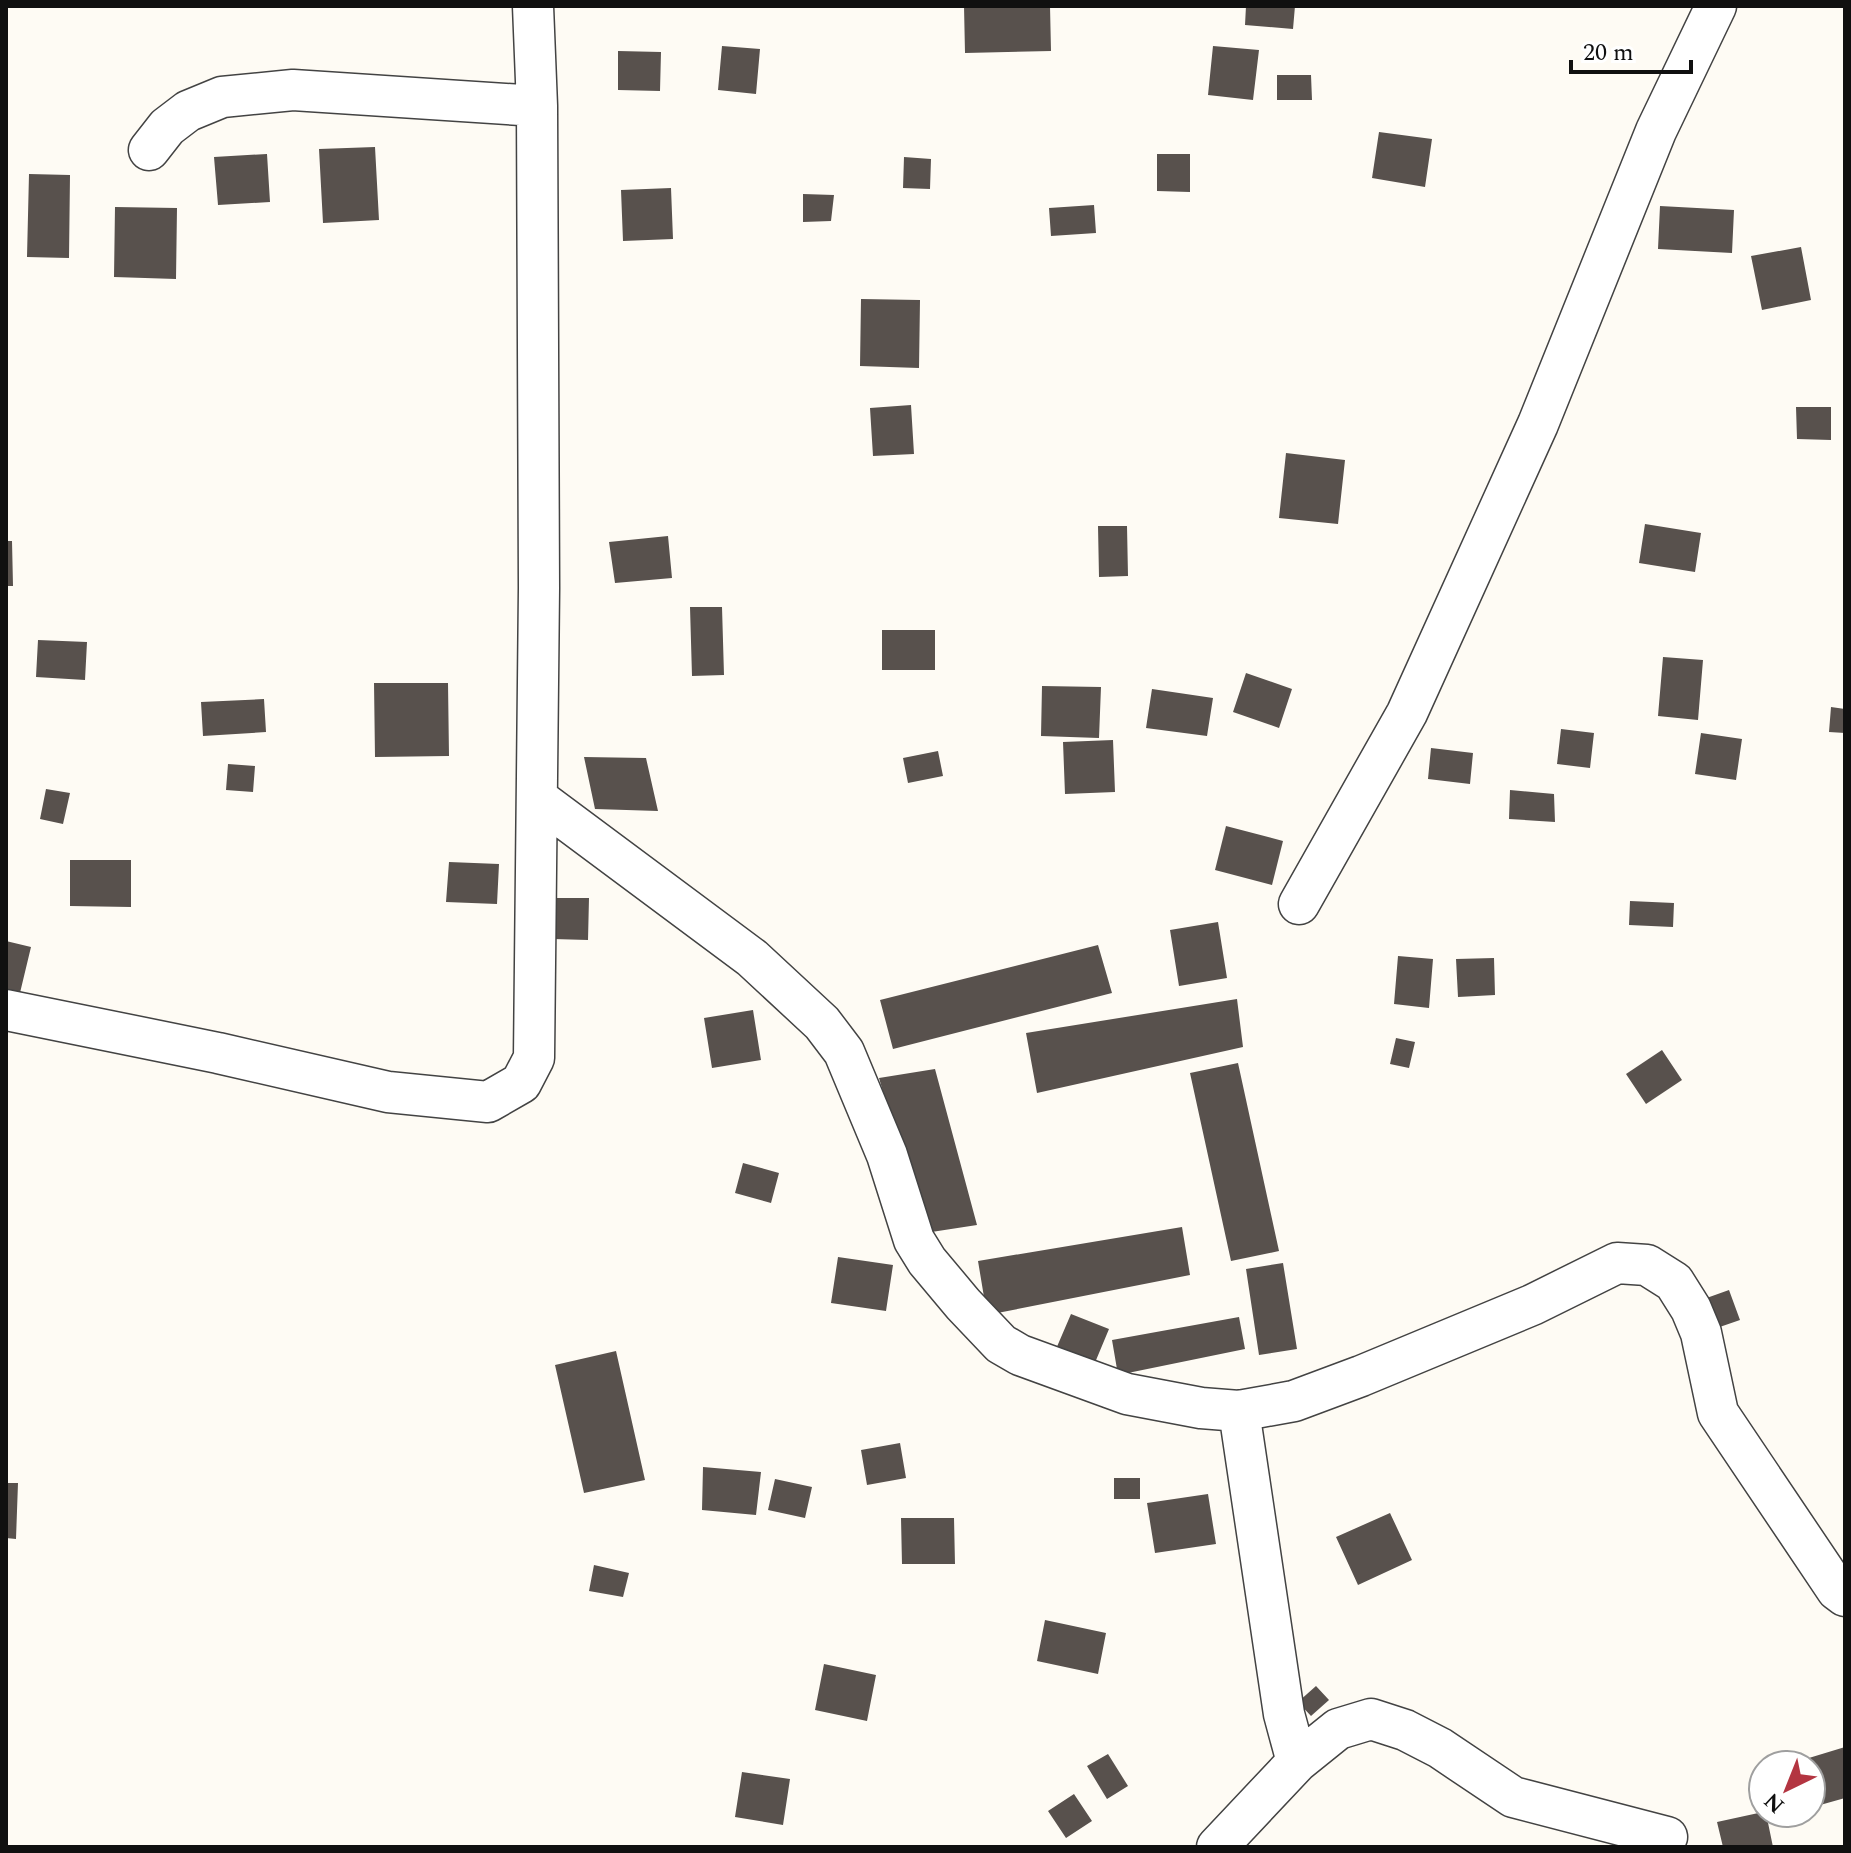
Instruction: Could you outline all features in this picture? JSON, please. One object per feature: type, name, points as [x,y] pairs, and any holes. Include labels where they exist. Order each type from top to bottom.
[{"type":"street","points":[[6,1010],[218,1053],[388,1092],[488,1102],[521,1083],[534,1058],[537,798],[537,106],[533,6]]},
{"type":"street","points":[[1299,904],[1407,713],[1538,424],[1656,131],[1716,6]]},
{"type":"street","points":[[149,150],[167,127],[188,111],[222,97],[293,90],[537,106]]},
{"type":"street","points":[[537,798],[752,958],[822,1023],[844,1052],[887,1155],[914,1240],[927,1261],[1001,1344],[1020,1355],[1127,1394],[1201,1408],[1239,1411],[1294,1401],[1361,1376],[1532,1305],[1617,1263],[1647,1265],[1674,1282],[1691,1309],[1701,1333],[1718,1413],[1837,1590],[1845,1596]]},
{"type":"street","points":[[1239,1411],[1284,1714],[1297,1762]]},
{"type":"street","points":[[1217,1847],[1297,1762],[1338,1729],[1371,1719],[1405,1730],[1440,1748],[1513,1797],[1667,1837]]},
{"type":"building","points":[[964,6],[1050,6],[1051,51],[965,53]]},
{"type":"building","points":[[1246,6],[1295,6],[1293,29],[1245,25]]},
{"type":"building","points":[[722,46],[760,49],[756,94],[718,90]]},
{"type":"building","points":[[1213,46],[1259,50],[1253,100],[1208,95]]},
{"type":"building","points":[[618,51],[661,52],[660,91],[618,90]]},
{"type":"building","points":[[1277,75],[1311,75],[1312,100],[1277,100]]},
{"type":"building","points":[[1379,132],[1432,139],[1425,187],[1372,178]]},
{"type":"building","points":[[375,147],[379,220],[323,223],[319,149]]},
{"type":"building","points":[[267,154],[270,202],[218,205],[214,157]]},
{"type":"building","points":[[1157,154],[1190,154],[1190,192],[1157,191]]},
{"type":"building","points":[[904,157],[931,159],[930,189],[903,188]]},
{"type":"building","points":[[29,174],[70,175],[69,258],[27,257]]},
{"type":"building","points":[[671,188],[673,239],[623,241],[621,190]]},
{"type":"building","points":[[803,194],[834,195],[831,221],[803,222]]},
{"type":"building","points":[[1094,205],[1096,233],[1051,236],[1049,208]]},
{"type":"building","points":[[1660,206],[1734,210],[1732,253],[1658,249]]},
{"type":"building","points":[[115,207],[177,208],[176,279],[114,277]]},
{"type":"building","points":[[1801,247],[1811,300],[1762,310],[1751,256]]},
{"type":"building","points":[[861,299],[920,300],[919,368],[860,366]]},
{"type":"building","points":[[911,405],[914,454],[873,456],[870,408]]},
{"type":"building","points":[[1796,407],[1831,407],[1831,440],[1797,439]]},
{"type":"building","points":[[1286,453],[1345,460],[1338,524],[1279,518]]},
{"type":"building","points":[[1645,524],[1701,533],[1695,572],[1639,563]]},
{"type":"building","points":[[1098,526],[1127,526],[1128,576],[1099,577]]},
{"type":"building","points":[[668,536],[672,578],[615,583],[609,542]]},
{"type":"building","points":[[6,541],[12,541],[13,586],[6,586]]},
{"type":"building","points":[[690,607],[722,607],[724,675],[692,676]]},
{"type":"building","points":[[882,630],[935,630],[935,670],[882,670]]},
{"type":"building","points":[[38,640],[87,642],[85,680],[36,677]]},
{"type":"building","points":[[1663,657],[1703,660],[1698,720],[1658,716]]},
{"type":"building","points":[[1246,673],[1292,689],[1279,728],[1233,712]]},
{"type":"building","points":[[374,683],[448,683],[449,756],[375,757]]},
{"type":"building","points":[[1042,686],[1101,687],[1099,738],[1041,736]]},
{"type":"building","points":[[1152,689],[1213,698],[1207,736],[1146,728]]},
{"type":"building","points":[[264,699],[266,732],[203,736],[201,702]]},
{"type":"building","points":[[1831,707],[1845,709],[1845,733],[1829,732]]},
{"type":"building","points":[[1561,729],[1594,733],[1590,768],[1557,764]]},
{"type":"building","points":[[1701,733],[1742,739],[1736,780],[1695,774]]},
{"type":"building","points":[[1113,740],[1115,792],[1065,794],[1063,742]]},
{"type":"building","points":[[1431,748],[1473,753],[1470,784],[1428,779]]},
{"type":"building","points":[[938,751],[943,776],[908,783],[903,758]]},
{"type":"building","points":[[584,757],[646,758],[658,811],[595,809]]},
{"type":"building","points":[[228,764],[255,766],[253,792],[226,790]]},
{"type":"building","points":[[46,789],[70,793],[63,824],[40,819]]},
{"type":"building","points":[[1510,790],[1554,794],[1555,822],[1509,819]]},
{"type":"building","points":[[1226,826],[1283,841],[1272,885],[1215,870]]},
{"type":"building","points":[[70,860],[131,860],[131,907],[70,906]]},
{"type":"building","points":[[449,862],[499,864],[497,904],[446,902]]},
{"type":"building","points":[[554,898],[589,898],[588,940],[553,939]]},
{"type":"building","points":[[1630,901],[1674,903],[1673,927],[1629,925]]},
{"type":"building","points":[[1218,922],[1227,978],[1179,986],[1170,930]]},
{"type":"building","points":[[6,941],[31,947],[19,997],[6,993]]},
{"type":"building","points":[[1098,945],[1112,993],[893,1049],[880,1000]]},
{"type":"building","points":[[1398,956],[1433,959],[1429,1008],[1394,1004]]},
{"type":"building","points":[[1494,958],[1495,995],[1458,997],[1456,959]]},
{"type":"building","points":[[1237,999],[1243,1047],[1037,1093],[1026,1033]]},
{"type":"building","points":[[753,1010],[761,1060],[712,1068],[704,1018]]},
{"type":"building","points":[[1396,1038],[1415,1042],[1409,1068],[1390,1064]]},
{"type":"building","points":[[1662,1050],[1682,1080],[1646,1104],[1626,1074]]},
{"type":"building","points":[[1238,1063],[1279,1251],[1231,1261],[1190,1073]]},
{"type":"building","points":[[935,1069],[977,1225],[925,1233],[879,1078]]},
{"type":"building","points":[[743,1163],[779,1173],[771,1203],[735,1193]]},
{"type":"building","points":[[1182,1227],[1190,1275],[987,1315],[978,1261]]},
{"type":"building","points":[[838,1257],[893,1265],[886,1311],[831,1303]]},
{"type":"building","points":[[1283,1263],[1297,1349],[1259,1355],[1246,1269]]},
{"type":"building","points":[[1729,1290],[1740,1320],[1711,1330],[1701,1300]]},
{"type":"building","points":[[1071,1314],[1109,1329],[1094,1365],[1056,1349]]},
{"type":"building","points":[[1239,1317],[1245,1349],[1118,1375],[1112,1340]]},
{"type":"building","points":[[616,1351],[645,1480],[584,1493],[555,1365]]},
{"type":"building","points":[[900,1443],[906,1478],[867,1485],[861,1450]]},
{"type":"building","points":[[703,1467],[761,1472],[756,1515],[702,1510]]},
{"type":"building","points":[[1114,1478],[1140,1478],[1140,1499],[1114,1499]]},
{"type":"building","points":[[775,1479],[812,1487],[805,1518],[768,1510]]},
{"type":"building","points":[[6,1483],[18,1483],[16,1539],[6,1538]]},
{"type":"building","points":[[1208,1494],[1216,1544],[1155,1553],[1147,1503]]},
{"type":"building","points":[[1390,1513],[1412,1560],[1358,1585],[1336,1537]]},
{"type":"building","points":[[901,1518],[954,1518],[955,1564],[902,1564]]},
{"type":"building","points":[[594,1565],[629,1573],[623,1597],[589,1591]]},
{"type":"building","points":[[1045,1620],[1106,1633],[1098,1674],[1037,1661]]},
{"type":"building","points":[[824,1664],[876,1675],[867,1721],[815,1710]]},
{"type":"building","points":[[1316,1686],[1329,1700],[1311,1716],[1298,1702]]},
{"type":"building","points":[[1845,1747],[1845,1798],[1827,1803],[1827,1752]]},
{"type":"building","points":[[1108,1754],[1128,1786],[1107,1799],[1087,1766]]},
{"type":"building","points":[[742,1772],[790,1779],[783,1825],[735,1817]]},
{"type":"building","points":[[1074,1794],[1092,1821],[1066,1838],[1048,1811]]},
{"type":"building","points":[[1747,1815],[1747,1829],[1769,1829],[1773,1847],[1723,1847],[1717,1822]]}]
